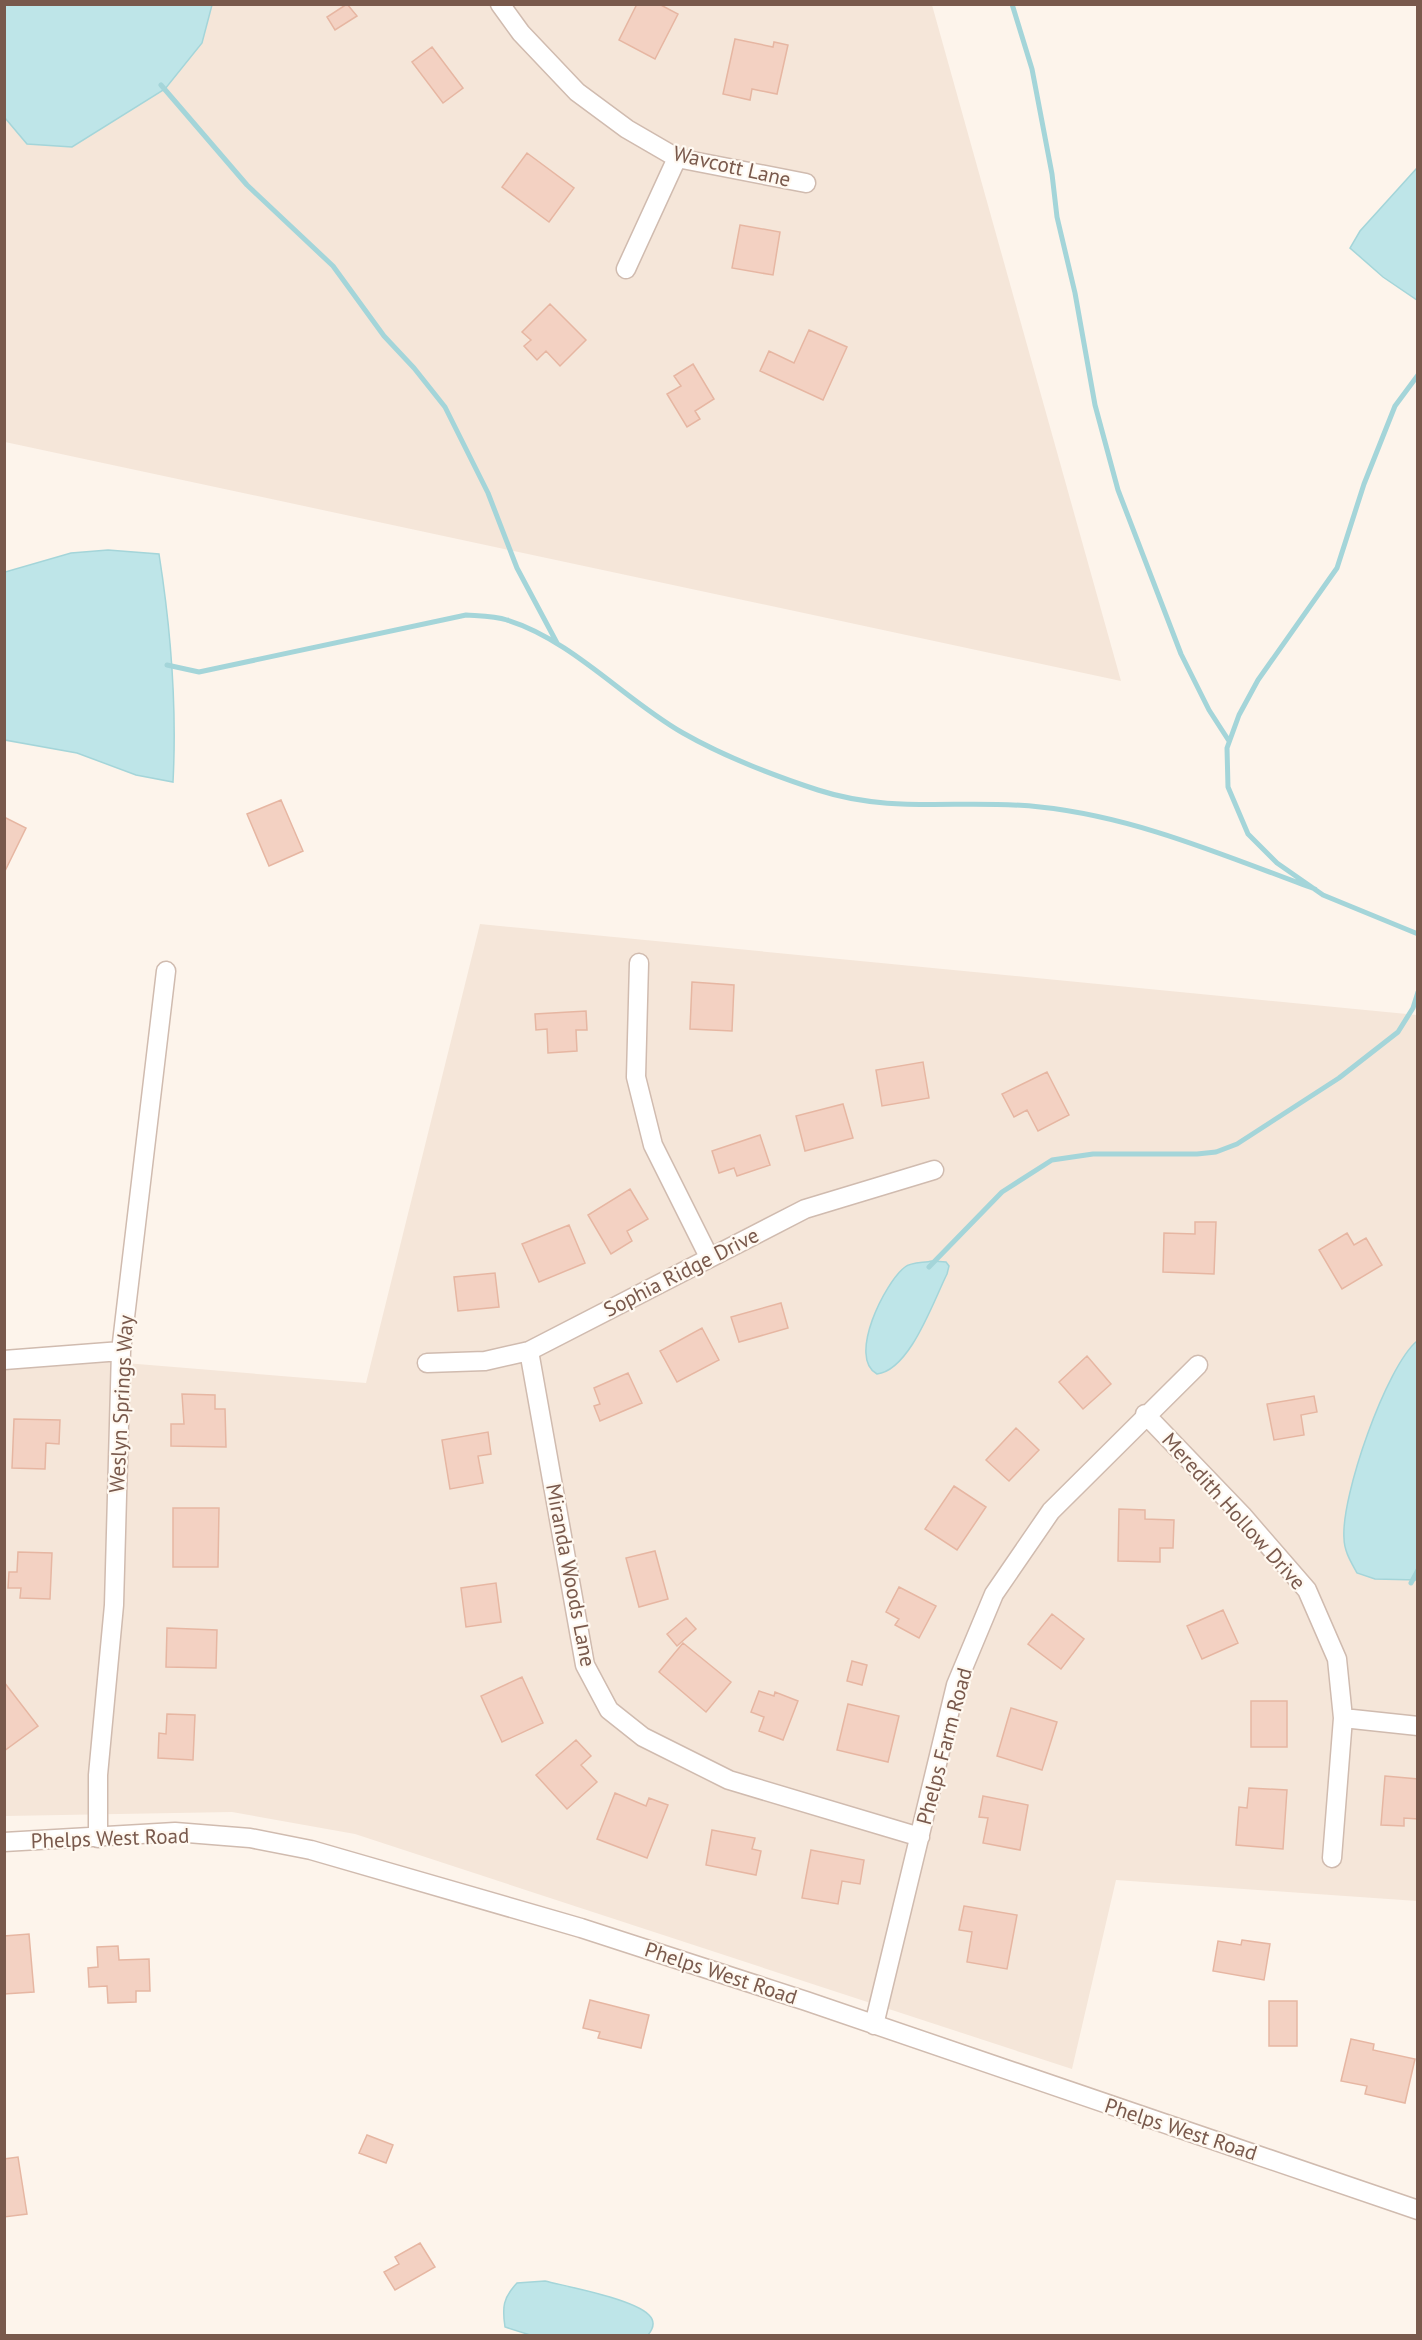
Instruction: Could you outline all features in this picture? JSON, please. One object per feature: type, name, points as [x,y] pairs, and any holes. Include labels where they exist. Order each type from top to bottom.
[{"type":"street","name":"Wavcott Lane","points":[[500,4],[520,33],[577,92],[627,129],[677,158],[806,183]]},
{"type":"street","points":[[626,269],[677,158]]},
{"type":"street","points":[[639,963],[636,1077],[653,1145],[709,1257]]},
{"type":"street","name":"Weslyn Springs Way","points":[[98,1838],[98,1775],[114,1605],[120,1352],[166,971]]},
{"type":"street","name":"Sophia Ridge Drive","points":[[427,1364],[485,1361],[529,1352],[804,1209],[934,1170]]},
{"type":"street","points":[[4,1360],[120,1352]]},
{"type":"street","name":"Miranda Woods Lane","points":[[529,1352],[585,1665],[609,1710],[644,1737],[729,1780],[920,1837]]},
{"type":"street","name":"Phelps Farm Road","points":[[874,2025],[956,1685],[994,1594],[1051,1511],[1146,1414],[1198,1365]]},
{"type":"street","name":"Meredith Hollow Drive","points":[[1146,1414],[1242,1515],[1307,1590],[1337,1659],[1343,1719],[1332,1858]]},
{"type":"street","points":[[1343,1719],[1418,1726]]},
{"type":"street","name":"Phelps West Road","points":[[4,1842],[175,1832],[250,1838],[311,1850],[581,1928],[1418,2210]]},
{"type":"shaded area","points":[[5,5],[932,5],[1121,681],[5,442]]},
{"type":"shaded area","points":[[480,924],[1417,1015],[1417,1901],[1116,1880],[1072,2069],[355,1834],[232,1812],[5,1816],[4,1370],[89,1360],[366,1383]]},
{"type":"water","points":[[4,5],[212,5],[202,43],[165,89],[72,147],[27,144],[5,118]]},
{"type":"water","points":[[1417,168],[1417,300],[1383,277],[1350,248],[1360,231]]},
{"type":"water","points":[[108,550],[159,554],[172,668],[173,782],[136,775],[77,753],[5,740],[5,572],[71,553]]},
{"type":"water","points":[[946,1262],[949,1266],[927,1317],[900,1361],[889,1370],[877,1374],[869,1365],[866,1353],[867,1337],[879,1303],[897,1275],[905,1267],[914,1263]]},
{"type":"water","points":[[1417,1341],[1417,1580],[1375,1579],[1357,1573],[1350,1561],[1344,1543],[1345,1519],[1358,1464],[1379,1404],[1405,1355]]},
{"type":"water","points":[[545,2281],[600,2294],[641,2309],[652,2320],[652,2328],[648,2335],[530,2335],[505,2327],[505,2303],[517,2283]]},
{"type":"building","points":[[347,4],[357,16],[335,30],[327,17]]},
{"type":"building","points":[[637,4],[659,4],[678,14],[655,59],[619,40]]},
{"type":"building","points":[[735,39],[773,47],[774,42],[788,45],[777,94],[752,89],[750,100],[723,94]]},
{"type":"building","points":[[432,47],[463,88],[443,103],[412,62]]},
{"type":"building","points":[[527,153],[574,188],[549,222],[502,187]]},
{"type":"building","points":[[740,225],[780,232],[773,275],[732,268]]},
{"type":"building","points":[[550,304],[586,340],[560,366],[546,351],[537,360],[524,346],[531,340],[522,332]]},
{"type":"building","points":[[809,330],[847,347],[823,400],[760,371],[769,351],[794,363]]},
{"type":"building","points":[[693,364],[714,399],[695,411],[700,419],[687,427],[667,394],[681,386],[674,376]]},
{"type":"building","points":[[281,800],[303,851],[269,866],[247,814]]},
{"type":"building","points":[[4,817],[26,828],[4,873]]},
{"type":"building","points":[[692,982],[734,985],[732,1031],[690,1029]]},
{"type":"building","points":[[586,1011],[587,1030],[576,1030],[577,1051],[548,1053],[547,1029],[536,1030],[535,1014]]},
{"type":"building","points":[[923,1062],[929,1098],[882,1106],[876,1070]]},
{"type":"building","points":[[1047,1072],[1069,1115],[1038,1131],[1027,1110],[1014,1117],[1002,1094]]},
{"type":"building","points":[[843,1104],[853,1138],[805,1151],[796,1116]]},
{"type":"building","points":[[760,1135],[770,1165],[737,1176],[734,1168],[719,1173],[712,1151]]},
{"type":"building","points":[[630,1189],[648,1219],[627,1231],[632,1241],[611,1254],[588,1215]]},
{"type":"building","points":[[1195,1222],[1216,1222],[1214,1274],[1163,1272],[1164,1233],[1195,1234]]},
{"type":"building","points":[[569,1225],[585,1263],[539,1282],[522,1244]]},
{"type":"building","points":[[1347,1233],[1354,1245],[1366,1238],[1382,1265],[1342,1289],[1319,1250]]},
{"type":"building","points":[[495,1273],[499,1307],[458,1311],[454,1277]]},
{"type":"building","points":[[781,1303],[788,1328],[739,1342],[731,1317]]},
{"type":"building","points":[[702,1328],[719,1360],[677,1382],[660,1351]]},
{"type":"building","points":[[1087,1356],[1111,1384],[1083,1409],[1059,1382]]},
{"type":"building","points":[[628,1373],[642,1403],[600,1421],[594,1406],[600,1404],[594,1388]]},
{"type":"building","points":[[182,1394],[215,1395],[215,1409],[225,1409],[226,1447],[171,1446],[171,1424],[184,1424]]},
{"type":"building","points":[[1314,1396],[1317,1412],[1301,1415],[1304,1435],[1274,1440],[1267,1404]]},
{"type":"building","points":[[14,1419],[60,1420],[59,1444],[46,1443],[45,1469],[12,1468]]},
{"type":"building","points":[[1016,1428],[1039,1450],[1009,1481],[986,1460]]},
{"type":"building","points":[[488,1432],[491,1454],[478,1456],[483,1483],[450,1489],[442,1440]]},
{"type":"building","points":[[954,1486],[986,1507],[957,1550],[925,1529]]},
{"type":"building","points":[[173,1508],[219,1508],[218,1567],[173,1567]]},
{"type":"building","points":[[1119,1509],[1145,1510],[1145,1519],[1174,1520],[1173,1548],[1160,1548],[1160,1562],[1118,1561]]},
{"type":"building","points":[[655,1551],[668,1599],[639,1607],[626,1558]]},
{"type":"building","points":[[18,1552],[52,1553],[50,1599],[20,1598],[21,1588],[8,1588],[9,1572],[17,1572]]},
{"type":"building","points":[[496,1583],[501,1622],[466,1627],[461,1588]]},
{"type":"building","points":[[899,1587],[936,1606],[919,1638],[895,1625],[899,1619],[886,1612]]},
{"type":"building","points":[[1223,1610],[1238,1643],[1202,1659],[1187,1626]]},
{"type":"building","points":[[1052,1614],[1084,1639],[1061,1669],[1028,1644]]},
{"type":"building","points":[[686,1618],[696,1629],[677,1646],[667,1634]]},
{"type":"building","points":[[167,1628],[217,1630],[216,1668],[166,1667]]},
{"type":"building","points":[[683,1643],[731,1682],[706,1712],[659,1672]]},
{"type":"building","points":[[852,1661],[867,1665],[862,1685],[847,1681]]},
{"type":"building","points":[[522,1677],[543,1723],[502,1742],[481,1696]]},
{"type":"building","points":[[4,1682],[38,1726],[4,1751]]},
{"type":"building","points":[[759,1691],[774,1696],[775,1692],[798,1701],[783,1740],[759,1731],[764,1717],[751,1712]]},
{"type":"building","points":[[1251,1701],[1287,1701],[1287,1747],[1251,1747]]},
{"type":"building","points":[[848,1704],[899,1716],[888,1762],[837,1750]]},
{"type":"building","points":[[1011,1708],[1057,1722],[1042,1770],[997,1756]]},
{"type":"building","points":[[167,1714],[195,1715],[193,1760],[158,1758],[159,1733],[166,1734]]},
{"type":"building","points":[[576,1740],[591,1756],[581,1765],[597,1782],[567,1809],[536,1775]]},
{"type":"building","points":[[1385,1776],[1418,1779],[1418,1819],[1404,1818],[1404,1826],[1381,1825]]},
{"type":"building","points":[[1249,1788],[1287,1790],[1283,1849],[1236,1845],[1239,1807],[1247,1808]]},
{"type":"building","points":[[615,1793],[646,1806],[649,1798],[668,1805],[647,1858],[597,1839]]},
{"type":"building","points":[[983,1796],[1028,1805],[1020,1850],[983,1843],[988,1818],[979,1817]]},
{"type":"building","points":[[712,1830],[755,1838],[752,1849],[761,1851],[756,1875],[706,1865]]},
{"type":"building","points":[[811,1850],[864,1860],[860,1884],[842,1881],[838,1904],[802,1898]]},
{"type":"building","points":[[964,1906],[1017,1915],[1007,1969],[967,1962],[972,1932],[959,1930]]},
{"type":"building","points":[[29,1934],[34,1992],[4,1994],[4,1936]]},
{"type":"building","points":[[1242,1940],[1270,1944],[1264,1980],[1213,1971],[1218,1941],[1241,1945]]},
{"type":"building","points":[[118,1946],[119,1960],[149,1959],[150,1991],[136,1991],[136,2002],[108,2003],[107,1986],[89,1987],[88,1968],[98,1967],[97,1947]]},
{"type":"building","points":[[590,2000],[649,2015],[641,2048],[598,2038],[600,2032],[583,2028]]},
{"type":"building","points":[[1269,2001],[1297,2001],[1297,2046],[1269,2046]]},
{"type":"building","points":[[1351,2039],[1374,2044],[1373,2050],[1415,2059],[1405,2103],[1365,2094],[1367,2086],[1341,2081]]},
{"type":"building","points":[[367,2135],[393,2145],[386,2163],[359,2153]]},
{"type":"building","points":[[18,2157],[27,2214],[4,2217],[4,2159]]},
{"type":"building","points":[[420,2243],[435,2267],[395,2290],[384,2272],[399,2264],[395,2257]]},
{"type":"waterway","points":[[1012,4],[1032,69],[1052,174],[1057,217],[1075,293],[1095,405],[1118,490],[1181,654],[1209,710],[1229,741]]},
{"type":"waterway","points":[[161,85],[247,185],[333,266],[384,336],[414,368],[445,407],[488,493],[517,568],[557,643]]},
{"type":"waterway","points":[[1418,375],[1395,406],[1364,484],[1337,568],[1258,680],[1239,715],[1227,748],[1228,787],[1248,834],[1277,863],[1323,895],[1418,934]]},
{"type":"waterway","points":[[167,665],[199,672],[466,615],[497,618],[531,629],[554,641],[661,719],[699,742],[749,765],[818,790],[846,798],[874,802],[1012,805],[1076,812],[1111,819],[1180,839],[1315,889]]},
{"type":"waterway","points":[[929,1267],[1002,1192],[1052,1160],[1093,1154],[1197,1154],[1216,1152],[1237,1144],[1339,1078],[1398,1032],[1413,1008],[1418,992]]},
{"type":"waterway","points":[[1411,1583],[1418,1570]]}]
